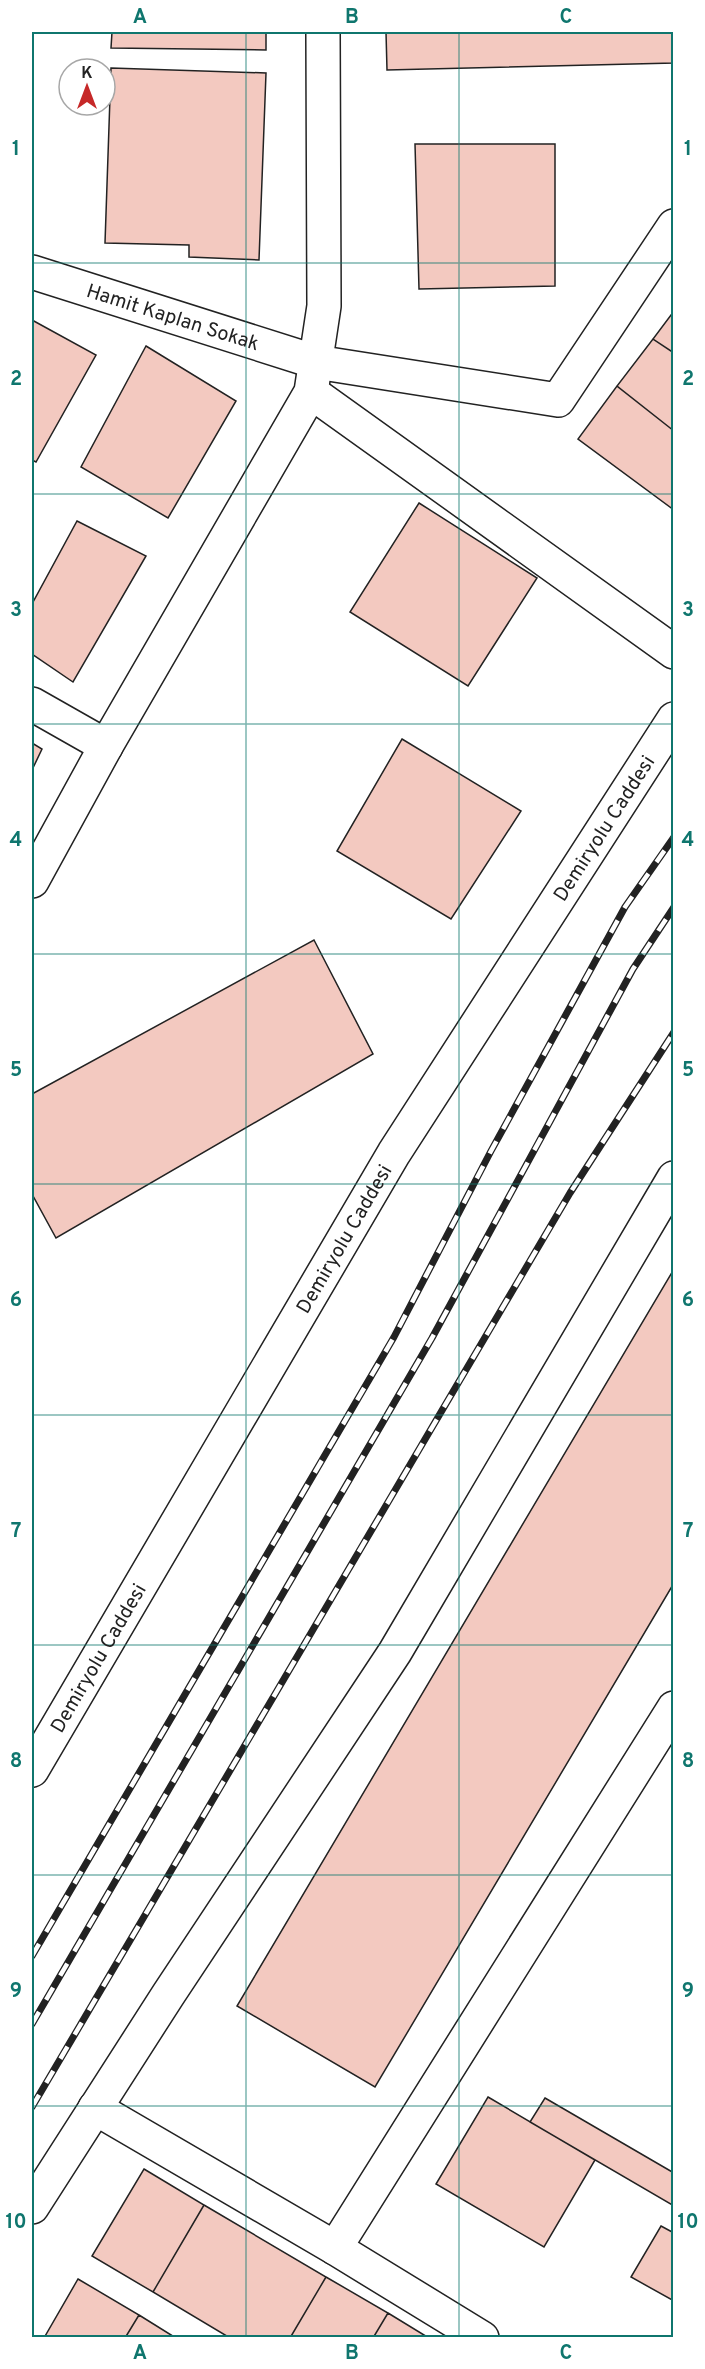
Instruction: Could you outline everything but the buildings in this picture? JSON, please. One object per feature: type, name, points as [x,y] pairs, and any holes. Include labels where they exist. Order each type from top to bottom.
[{"type":"street","points":[[32,880],[314,377],[324,306],[322,32]]},
{"type":"street","points":[[314,377],[558,400],[674,226]]},
{"type":"street","name":"Hamit Kaplan Sokak","points":[[32,272],[314,377]]},
{"type":"street","points":[[314,377],[674,652]]},
{"type":"street","points":[[32,704],[106,746]]},
{"type":"street","name":"Demiryolu Caddesi","points":[[32,1770],[394,1153],[674,719]]},
{"type":"street","points":[[32,2206],[395,1652],[674,1178]]},
{"type":"street","points":[[335,2248],[674,1708]]},
{"type":"street","points":[[95,2108],[482,2337]]},
{"type":"railway","points":[[32,1956],[394,1337],[491,1151],[625,907],[674,837]]},
{"type":"railway","points":[[32,2024],[432,1338],[633,969],[674,907]]},
{"type":"railway","points":[[32,2107],[570,1193],[674,1032]]}]
